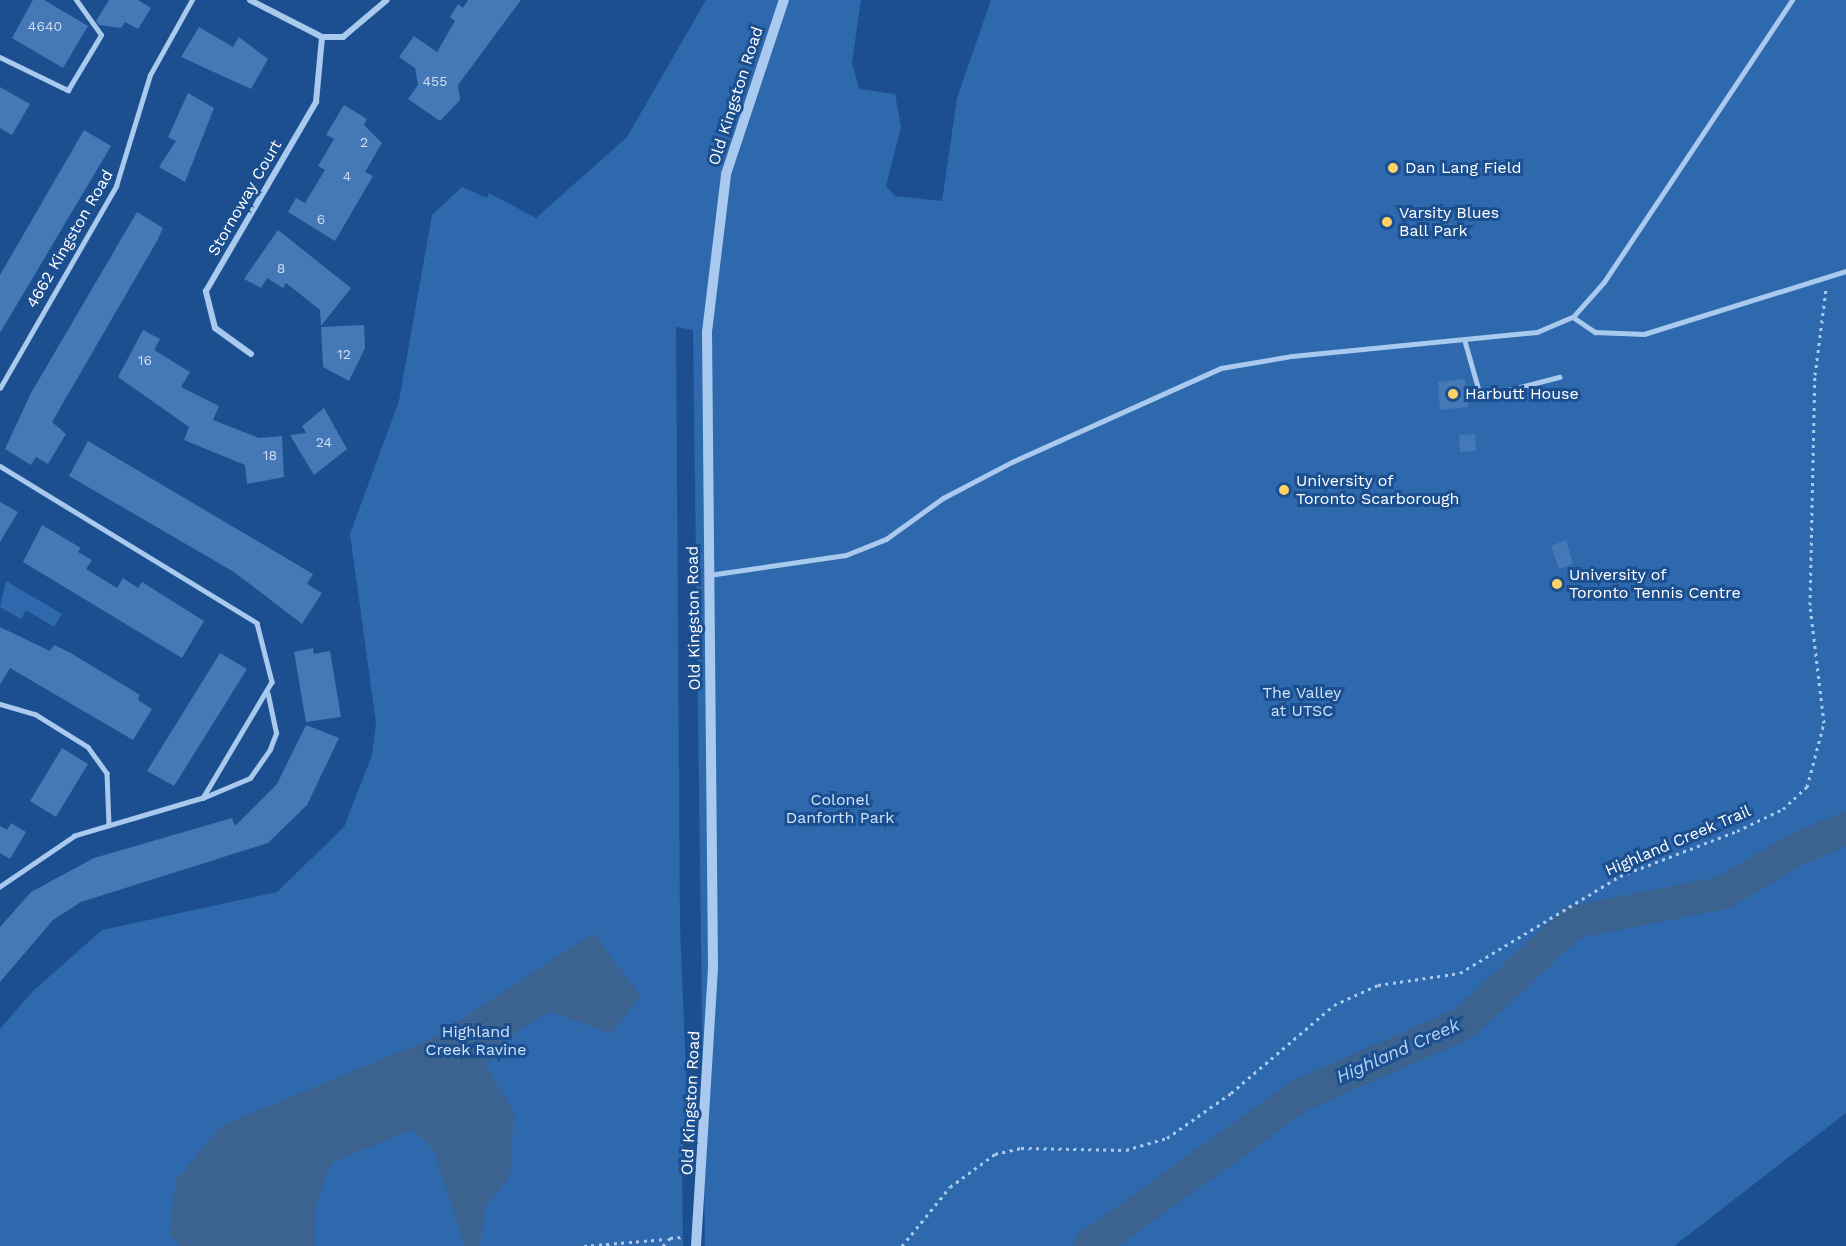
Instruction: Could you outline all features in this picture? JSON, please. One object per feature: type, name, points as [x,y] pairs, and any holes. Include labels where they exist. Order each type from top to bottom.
[{"type":"street","points":[[250,0],[322,37],[343,37],[387,0]]},
{"type":"street","name":"Old Kingston Road","points":[[697,1242],[713,967],[707,332],[726,174],[784,0]]},
{"type":"street","name":"Stornoway Court","points":[[251,354],[214,328],[206,291],[316,102],[322,37]]},
{"type":"lane","points":[[0,57],[68,90],[101,35],[76,0]]},
{"type":"lane","name":"4662 Kingston Road","points":[[0,388],[116,186],[135,137],[150,75],[192,0]]},
{"type":"lane","points":[[709,575],[846,555],[886,538],[943,498],[1012,462],[1221,368],[1292,356],[1464,341],[1537,332],[1573,317],[1604,282],[1792,0]]},
{"type":"lane","points":[[1573,317],[1595,332],[1644,334],[1827,279],[1846,271]]},
{"type":"lane","points":[[1464,341],[1482,397],[1558,377]]},
{"type":"lane","points":[[0,466],[257,623],[271,664],[268,694],[276,733],[270,749],[250,778],[203,798],[109,825],[53,848],[0,887]]},
{"type":"lane","points":[[203,798],[268,694]]},
{"type":"lane","points":[[0,704],[35,714],[88,747],[107,773],[109,825]]},
{"type":"path","name":"Highland Creek Trail","points":[[902,1246],[950,1187],[995,1154],[1021,1148],[1126,1150],[1167,1138],[1231,1093],[1334,1005],[1378,986],[1460,973],[1620,876],[1746,827],[1783,809],[1807,787],[1824,723],[1810,605],[1815,375],[1827,279]]},
{"type":"path","points":[[663,1246],[666,1239]]},
{"type":"path","points":[[584,1246],[666,1239],[697,1242]]},
{"type":"green space","name":"The Valley at UTSC","points":[[706,0],[861,0],[852,63],[859,89],[895,94],[901,127],[886,186],[895,196],[942,201],[957,98],[991,0],[1846,0],[1846,1113],[1674,1246],[705,1246],[693,330],[676,327],[680,926],[688,1122],[682,1151],[683,1246],[0,1246],[0,1029],[33,991],[102,930],[277,892],[344,827],[372,755],[376,723],[350,534],[399,401],[432,215],[462,187],[487,198],[489,193],[536,218],[627,137]]},
{"type":"green space","points":[[6,581],[62,614],[54,627],[26,610],[21,619],[0,607]]},
{"type":"shaded area","points":[[593,933],[640,995],[612,1034],[551,1012],[518,1030],[486,1066],[514,1112],[510,1177],[486,1206],[480,1246],[465,1246],[434,1151],[412,1129],[332,1163],[315,1206],[314,1246],[180,1246],[169,1233],[176,1180],[221,1126],[433,1038]]},
{"type":"building","points":[[33,0],[44,0],[88,26],[63,68],[12,38]]},
{"type":"building","points":[[109,0],[138,0],[151,8],[138,29],[125,22],[121,28],[99,25],[96,21]]},
{"type":"building","points":[[468,0],[521,0],[458,85],[460,100],[440,121],[408,99],[418,85],[415,68],[399,57],[414,36],[437,52],[455,21],[450,17],[458,4],[463,8]]},
{"type":"building","points":[[199,27],[233,47],[239,37],[268,59],[251,89],[181,57]]},
{"type":"building","points":[[0,87],[30,104],[12,135],[0,128]]},
{"type":"building","points":[[188,93],[214,108],[185,182],[159,167],[176,141],[168,137]]},
{"type":"building","points":[[344,105],[367,119],[364,125],[382,143],[365,172],[373,176],[335,241],[288,212],[296,198],[305,203],[325,170],[318,166],[334,139],[326,135]]},
{"type":"building","points":[[84,130],[111,146],[0,333],[0,275]]},
{"type":"building","points":[[137,212],[163,228],[52,422],[66,434],[48,464],[36,457],[31,465],[5,449],[31,393]]},
{"type":"building","points":[[278,230],[351,288],[321,326],[320,310],[286,283],[283,288],[267,278],[261,288],[244,279]]},
{"type":"building","points":[[364,325],[365,348],[349,381],[323,367],[321,327]]},
{"type":"building","points":[[143,330],[160,339],[154,350],[190,372],[181,387],[219,406],[213,420],[259,438],[282,436],[284,477],[247,484],[245,465],[184,440],[189,427],[118,377]]},
{"type":"building","name":"Harbutt House","points":[[1465,379],[1468,407],[1440,410],[1438,382]]},
{"type":"building","points":[[324,408],[347,449],[314,475],[290,435],[306,433],[302,426]]},
{"type":"building","points":[[1475,434],[1476,451],[1460,452],[1459,435]]},
{"type":"building","points":[[88,441],[313,574],[307,584],[322,593],[302,624],[234,572],[69,476]]},
{"type":"building","points":[[0,502],[18,512],[0,542]]},
{"type":"building","points":[[42,525],[81,548],[78,552],[92,560],[86,569],[117,588],[123,578],[138,588],[142,582],[204,621],[182,658],[23,562]]},
{"type":"building","points":[[1566,540],[1573,564],[1559,569],[1551,546]]},
{"type":"building","points":[[0,627],[50,651],[54,645],[69,652],[140,695],[138,700],[152,709],[133,740],[10,668],[0,685]]},
{"type":"building","points":[[313,648],[314,654],[330,651],[341,717],[306,722],[294,652]]},
{"type":"building","points":[[220,653],[247,669],[174,786],[147,771]]},
{"type":"building","points":[[306,725],[339,738],[307,805],[268,843],[81,902],[53,920],[0,982],[0,927],[31,892],[94,858],[232,818],[235,826],[277,784]]},
{"type":"building","points":[[62,748],[88,764],[56,817],[30,801]]},
{"type":"building","points":[[11,823],[26,832],[10,859],[0,853],[0,826],[7,830]]},
{"type":"waterway","name":"Highland Creek","points":[[1089,1246],[1299,1095],[1463,1023],[1572,922],[1723,892],[1796,849],[1846,828]]},
{"type":"place","name":"Dan Lang Field","points":[[1393,168]]},
{"type":"place","name":"Varsity Blues Ball Park","points":[[1387,222]]},
{"type":"place","name":"Harbutt House","points":[[1453,394]]},
{"type":"place","name":"University of Toronto Scarborough","points":[[1284,490]]},
{"type":"place","name":"University of Toronto Tennis Centre","points":[[1557,584]]},
{"type":"park label","name":"Colonel Danforth Park","points":[[840,809]]},
{"type":"park label","name":"Highland Creek Ravine","points":[[476,1041]]}]
